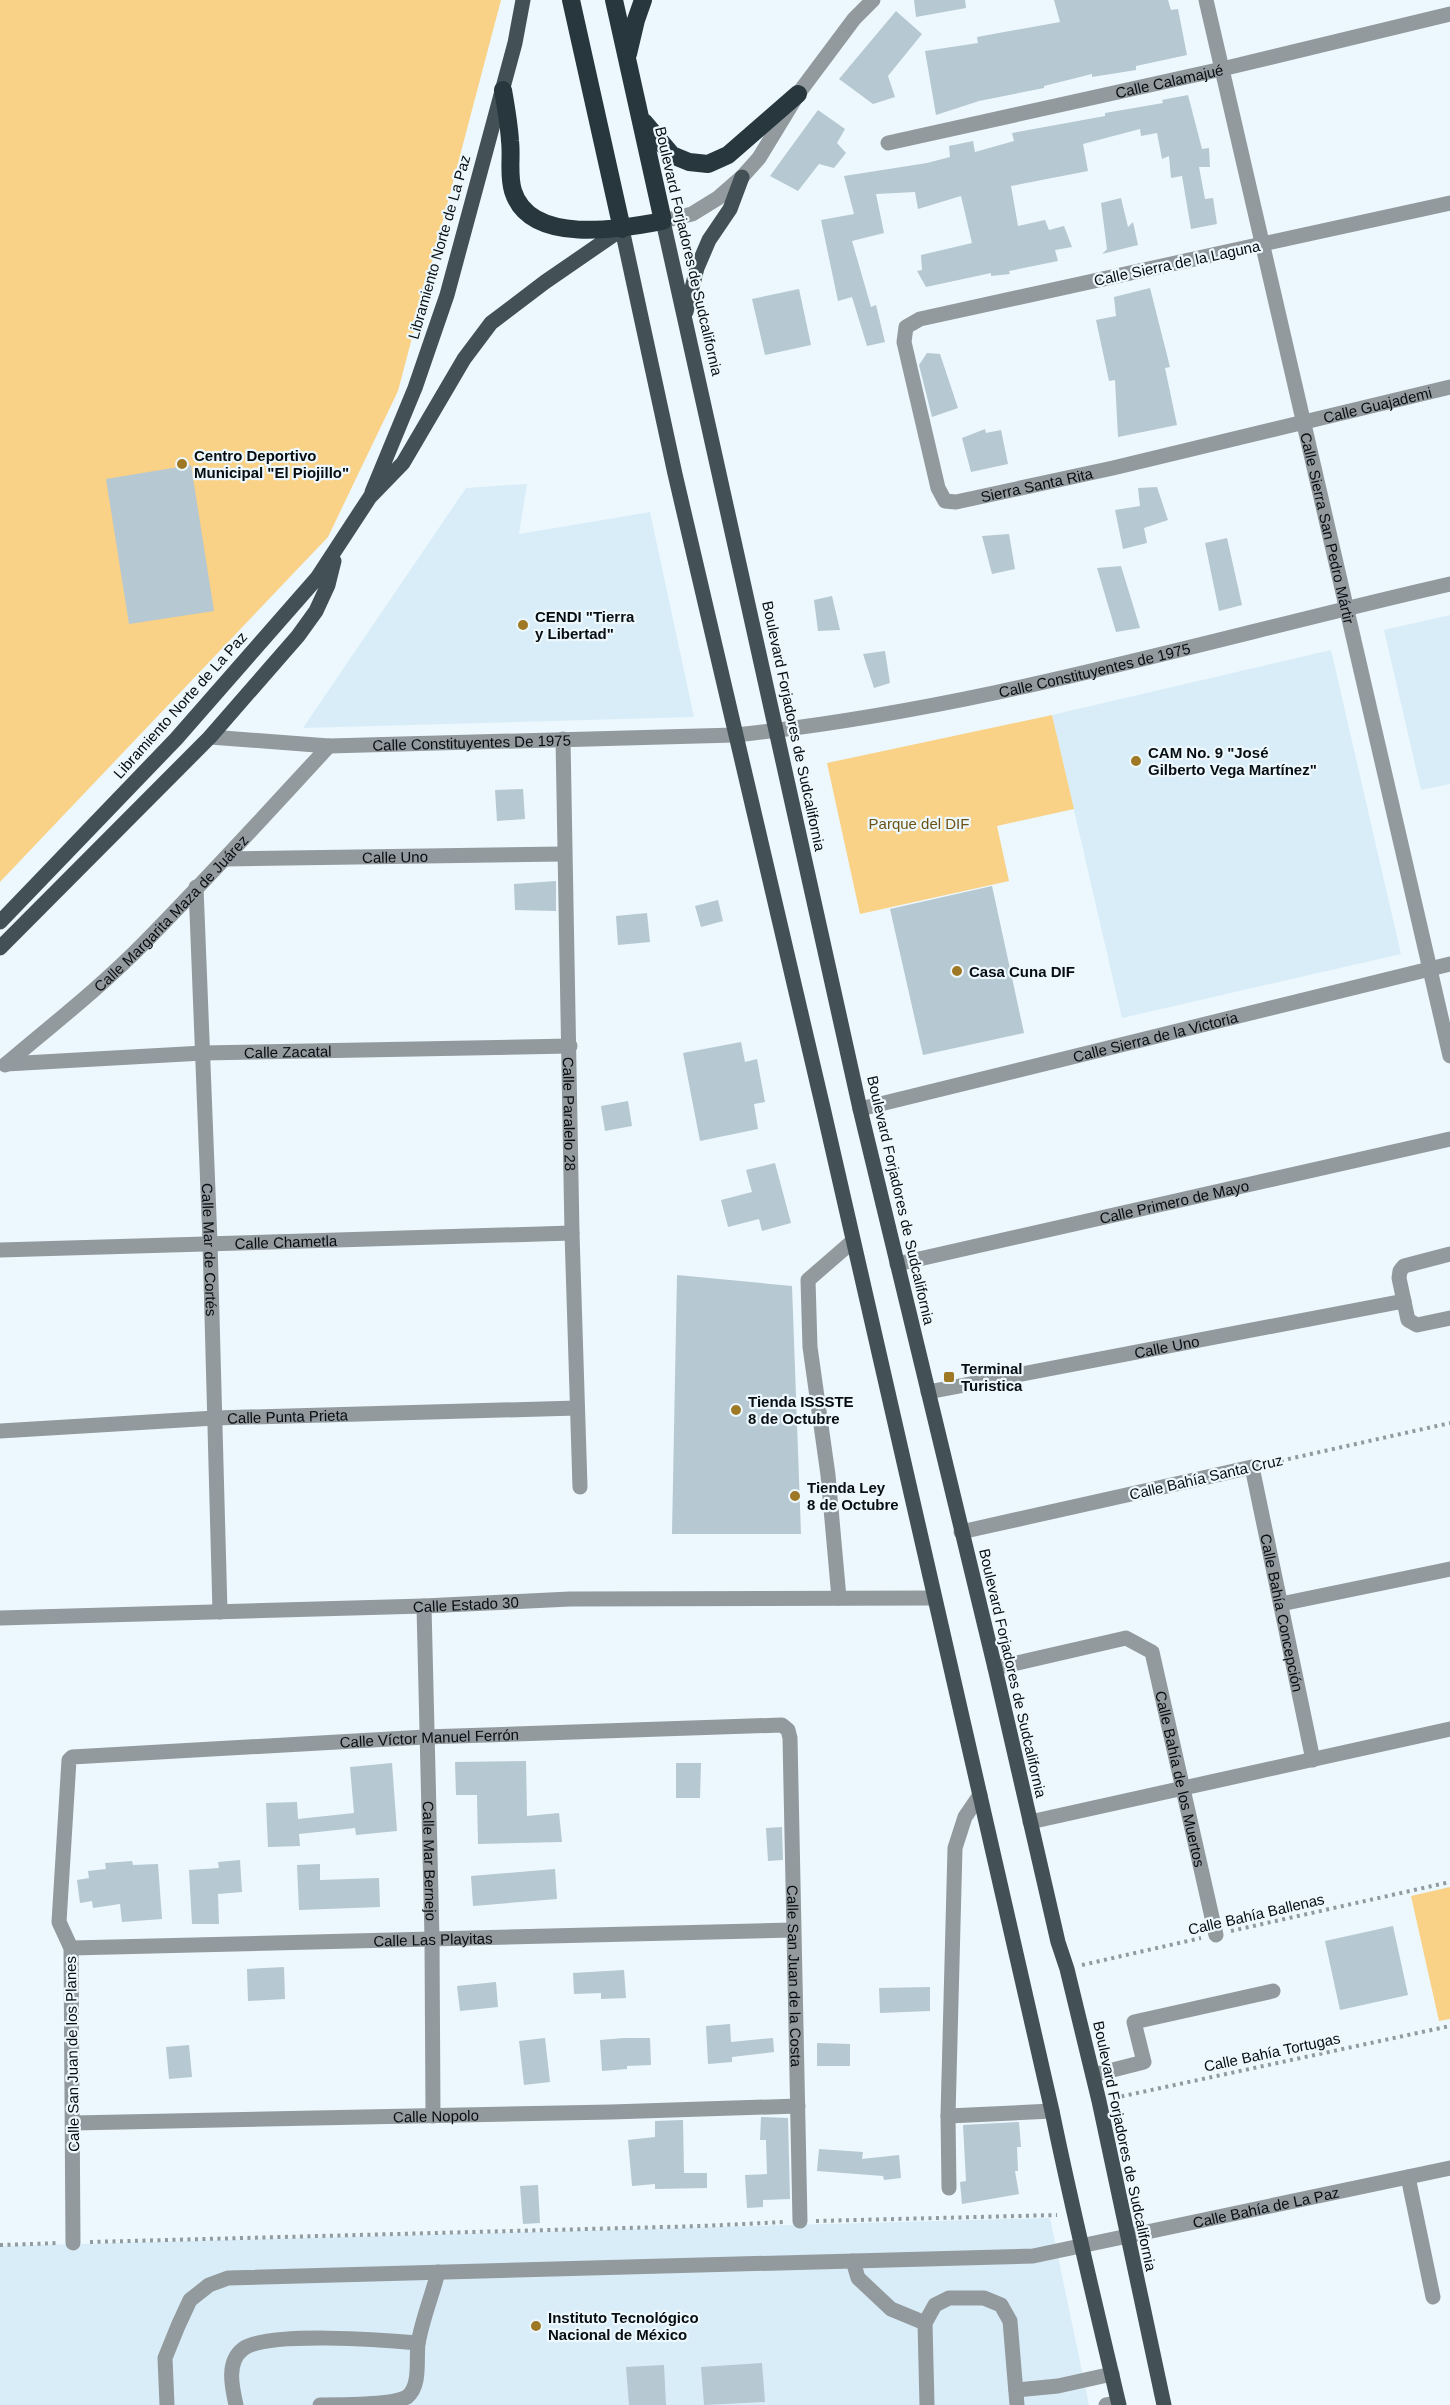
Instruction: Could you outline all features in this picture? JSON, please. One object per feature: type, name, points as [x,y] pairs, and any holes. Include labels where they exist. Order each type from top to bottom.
[{"type":"highway","points":[[571,0],[622,229]]},
{"type":"highway","name":"Boulevard Forjadores de Sudcalifornia","points":[[614,0],[663,221]]},
{"type":"highway","points":[[627,58],[643,0]]},
{"type":"highway","points":[[502,90],[509,126],[512,188],[517,201],[526,213],[539,221],[560,228],[622,229],[663,221]]},
{"type":"highway","points":[[642,119],[672,155],[689,162],[708,164],[728,155],[798,94]]},
{"type":"main road","name":"Libramiento Norte de La Paz","points":[[370,497],[384,458],[415,388],[447,295],[502,90],[523,0]]},
{"type":"main road","points":[[685,315],[697,268],[710,240],[730,209],[742,177]]},
{"type":"main road","name":"Boulevard Forjadores de Sudcalifornia","points":[[663,221],[860,1108],[995,1668],[1058,1942],[1067,1969],[1093,2075],[1164,2405]]},
{"type":"main road","name":"Libramiento Norte de La Paz","points":[[0,922],[176,739],[317,578],[370,497],[403,463],[464,359],[491,324],[537,287],[622,229]]},
{"type":"main road","points":[[622,229],[735,735],[980,1795],[1052,2111],[1073,2214],[1083,2247],[1112,2374],[1114,2404]]},
{"type":"main road","points":[[0,948],[210,737],[298,636],[316,611],[328,585],[337,549]]},
{"type":"street","points":[[663,221],[692,214],[718,198],[742,177],[759,158],[798,94],[854,19],[873,0]]},
{"type":"street","name":"Calle Sierra San Pedro Mártir","points":[[1206,0],[1347,607],[1428,969],[1450,1056]]},
{"type":"street","name":"Calle Calamajué","points":[[888,143],[1222,69],[1450,14]]},
{"type":"street","name":"Calle Sierra de la Laguna","points":[[906,327],[920,319],[1450,203]]},
{"type":"street","name":"Sierra Santa Rita","points":[[906,327],[904,342],[911,376],[938,488],[945,501],[956,502],[1102,470],[1304,421]]},
{"type":"street","name":"Calle Guajademi","points":[[1304,421],[1450,387]]},
{"type":"street","name":"Calle Constituyentes de 1975","points":[[735,735],[878,715],[1042,681],[1198,646],[1347,607],[1450,584]]},
{"type":"street","name":"Calle Constituyentes De 1975","points":[[210,737],[328,746],[735,735]]},
{"type":"street","name":"Calle Paralelo 28","points":[[563,739],[572,1233],[580,1487]]},
{"type":"street","name":"Calle Margarita Maza de Juárez","points":[[3,1066],[90,994],[145,943],[328,746]]},
{"type":"street","name":"Calle Uno","points":[[225,859],[564,854]]},
{"type":"street","name":"Calle Mar de Cortés","points":[[196,887],[210,1242],[220,1612]]},
{"type":"street","name":"Calle Sierra de la Victoria","points":[[860,1108],[1450,964]]},
{"type":"street","name":"Calle Zacatal","points":[[3,1066],[203,1053],[570,1046]]},
{"type":"street","name":"Calle Primero de Mayo","points":[[897,1264],[1450,1139]]},
{"type":"street","name":"Calle Chametla","points":[[0,1250],[572,1233]]},
{"type":"street","points":[[838,1598],[828,1475],[810,1347],[808,1280],[853,1241]]},
{"type":"street","points":[[1450,1254],[1404,1266],[1399,1278],[1408,1320],[1417,1325],[1450,1318]]},
{"type":"street","name":"Calle Uno","points":[[928,1392],[1404,1301]]},
{"type":"street","name":"Calle Punta Prieta","points":[[0,1431],[214,1418],[577,1408]]},
{"type":"street","name":"Calle Bahía Santa Cruz","points":[[961,1532],[1252,1467]]},
{"type":"street","name":"Calle Bahía Concepción","points":[[1252,1467],[1313,1760]]},
{"type":"street","points":[[1281,1604],[1450,1569]]},
{"type":"street","name":"Calle Estado 30","points":[[0,1618],[424,1606],[570,1599],[934,1598]]},
{"type":"street","name":"Calle Mar Bernejo","points":[[424,1606],[432,1938],[433,2116]]},
{"type":"street","name":"Calle Bahía de los Muertos","points":[[995,1668],[1126,1638],[1152,1652],[1181,1789],[1216,1935]]},
{"type":"street","name":"Calle Víctor Manuel Ferrón","points":[[69,1760],[75,1756],[426,1737],[782,1725],[788,1730]]},
{"type":"street","points":[[1030,1822],[1450,1729]]},
{"type":"street","name":"Calle San Juan de la Costa","points":[[788,1730],[800,2221]]},
{"type":"street","name":"Calle San Juan de los Planes","points":[[69,1760],[58,1922],[71,1948],[73,2243]]},
{"type":"street","points":[[949,2188],[948,2116],[955,1848],[965,1817],[980,1795]]},
{"type":"street","name":"Calle Las Playitas","points":[[71,1948],[793,1930]]},
{"type":"street","points":[[1093,2075],[1144,2062],[1134,2022],[1273,1991]]},
{"type":"street","name":"Calle Nopolo","points":[[73,2122],[433,2116],[798,2106]]},
{"type":"street","points":[[948,2116],[1052,2111]]},
{"type":"street","name":"Calle Bahía de La Paz","points":[[167,2405],[165,2358],[190,2301],[209,2285],[228,2278],[1033,2256],[1450,2168]]},
{"type":"street","points":[[1408,2177],[1433,2297]]},
{"type":"street","points":[[853,2261],[858,2278],[891,2309],[925,2323]]},
{"type":"street","points":[[320,2405],[387,2404],[407,2398],[415,2380],[418,2343],[438,2272]]},
{"type":"street","points":[[927,2405],[925,2323],[935,2306],[949,2298],[984,2298],[1001,2306],[1010,2320],[1016,2398],[1112,2374]]},
{"type":"street","points":[[236,2405],[231,2377],[233,2362],[244,2348],[272,2341],[360,2337],[418,2343]]},
{"type":"path","name":"Calle Bahía Santa Cruz","points":[[1252,1467],[1450,1423]]},
{"type":"path","name":"Calle Bahía Ballenas","points":[[1067,1969],[1450,1882]]},
{"type":"path","name":"Calle Bahía Tortugas","points":[[1099,2101],[1450,2026]]},
{"type":"path","points":[[0,2245],[1073,2214]]},
{"type":"shaded area","name":"CENDI \"Tierra y Libertad\"","points":[[527,484],[519,534],[650,512],[694,717],[303,728],[466,488]]},
{"type":"shaded area","points":[[1450,615],[1450,784],[1421,790],[1384,630]]},
{"type":"shaded area","points":[[1331,650],[1401,954],[1122,1018],[1052,715]]},
{"type":"shaded area","name":"Instituto Tecnológico Nacional de México","points":[[1050,2218],[1089,2405],[0,2405],[0,2246]]},
{"type":"green space","name":"Centro Deportivo Municipal \"El Piojillo\"","points":[[0,0],[501,0],[398,391],[328,537],[0,882]]},
{"type":"green space","name":"Parque del DIF","points":[[1052,715],[1074,809],[997,826],[1009,881],[860,914],[827,763]]},
{"type":"green space","points":[[1450,1887],[1450,2019],[1439,2021],[1411,1896]]},
{"type":"building","points":[[914,0],[965,0],[966,8],[916,17]]},
{"type":"building","points":[[1054,0],[1168,0],[1171,10],[1178,9],[1187,55],[1136,66],[1136,70],[1092,77],[1092,74],[1044,86],[1044,88],[979,101],[936,115],[925,51],[978,43],[977,37],[1060,22]]},
{"type":"building","points":[[896,11],[922,34],[888,76],[895,97],[873,104],[839,79]]},
{"type":"building","points":[[1188,95],[1202,149],[1209,148],[1210,167],[1199,167],[1205,199],[1213,198],[1217,224],[1191,229],[1182,176],[1171,178],[1169,156],[1162,159],[1157,133],[1141,136],[1140,129],[1083,144],[1088,171],[1011,186],[1018,226],[1045,220],[1049,230],[1064,226],[1072,247],[1055,250],[1058,261],[1009,271],[1010,274],[991,276],[991,273],[926,287],[917,271],[922,270],[921,255],[972,243],[961,196],[918,209],[915,192],[876,194],[884,233],[852,241],[871,307],[876,305],[885,342],[867,346],[852,297],[838,301],[821,220],[854,214],[844,176],[927,163],[950,157],[949,146],[973,141],[975,152],[1014,141],[1012,133],[1105,116],[1105,113],[1163,103],[1162,100]]},
{"type":"building","points":[[818,110],[845,129],[837,143],[846,153],[834,168],[819,164],[798,191],[770,176]]},
{"type":"building","points":[[1121,198],[1128,227],[1133,222],[1138,245],[1102,254],[1107,249],[1101,203]]},
{"type":"building","points":[[1150,288],[1170,367],[1165,368],[1177,425],[1118,437],[1115,380],[1109,381],[1096,320],[1116,316],[1114,297]]},
{"type":"building","points":[[799,289],[811,345],[765,355],[752,299]]},
{"type":"building","points":[[927,353],[940,354],[958,408],[932,417],[919,365]]},
{"type":"building","points":[[985,429],[986,433],[1001,430],[1008,464],[971,472],[962,438]]},
{"type":"building","points":[[191,465],[214,611],[129,624],[106,479]]},
{"type":"building","points":[[1157,487],[1168,520],[1144,528],[1147,543],[1123,549],[1115,510],[1140,506],[1138,488]]},
{"type":"building","points":[[1009,534],[1015,569],[992,574],[982,536]]},
{"type":"building","points":[[1227,538],[1242,605],[1219,611],[1205,543]]},
{"type":"building","points":[[1121,566],[1140,628],[1116,632],[1097,568]]},
{"type":"building","points":[[832,596],[840,630],[818,631],[814,600]]},
{"type":"building","points":[[885,651],[890,683],[874,688],[863,654]]},
{"type":"building","points":[[523,789],[525,819],[497,821],[495,790]]},
{"type":"building","points":[[556,881],[556,911],[515,910],[514,884]]},
{"type":"building","name":"Casa Cuna DIF","points":[[992,886],[1024,1033],[923,1055],[890,909]]},
{"type":"building","points":[[718,900],[723,921],[701,927],[695,906]]},
{"type":"building","points":[[647,913],[650,942],[618,945],[616,916]]},
{"type":"building","points":[[741,1042],[745,1062],[757,1059],[765,1102],[754,1104],[758,1129],[700,1141],[683,1053]]},
{"type":"building","points":[[628,1101],[632,1126],[605,1131],[601,1106]]},
{"type":"building","points":[[775,1163],[791,1223],[762,1231],[759,1219],[728,1227],[721,1200],[752,1192],[746,1170]]},
{"type":"building","name":"Tienda ISSSTE 8 de Octubre","points":[[677,1275],[792,1286],[801,1534],[672,1534]]},
{"type":"building","points":[[526,1761],[527,1816],[559,1813],[562,1842],[478,1844],[477,1795],[456,1795],[455,1762]]},
{"type":"building","points":[[392,1763],[397,1831],[356,1835],[355,1828],[299,1834],[300,1846],[268,1847],[266,1803],[297,1802],[298,1819],[354,1813],[350,1767]]},
{"type":"building","points":[[676,1763],[701,1763],[700,1798],[676,1798]]},
{"type":"building","points":[[782,1827],[783,1860],[768,1861],[766,1828]]},
{"type":"building","points":[[240,1860],[242,1892],[218,1894],[219,1924],[192,1924],[189,1870],[219,1868],[218,1862]]},
{"type":"building","points":[[132,1861],[133,1865],[158,1864],[162,1919],[122,1922],[120,1904],[93,1908],[92,1901],[80,1903],[77,1880],[89,1878],[88,1871],[106,1869],[105,1863]]},
{"type":"building","points":[[320,1864],[320,1880],[379,1878],[380,1907],[299,1910],[297,1865]]},
{"type":"building","points":[[555,1869],[557,1899],[473,1906],[471,1876]]},
{"type":"building","points":[[1393,1926],[1408,1995],[1340,2010],[1325,1941]]},
{"type":"building","points":[[284,1967],[285,1999],[248,2001],[247,1969]]},
{"type":"building","points":[[624,1970],[626,1998],[601,1999],[601,1993],[574,1994],[573,1973]]},
{"type":"building","points":[[496,1982],[498,2007],[460,2011],[457,1986]]},
{"type":"building","points":[[930,1987],[930,2011],[880,2013],[879,1988]]},
{"type":"building","points":[[730,2024],[731,2042],[773,2038],[774,2052],[732,2057],[732,2062],[708,2064],[706,2026]]},
{"type":"building","points":[[545,2038],[550,2082],[524,2085],[519,2041]]},
{"type":"building","points":[[650,2038],[651,2065],[627,2066],[627,2069],[602,2071],[600,2040]]},
{"type":"building","points":[[817,2043],[850,2044],[850,2066],[817,2066]]},
{"type":"building","points":[[189,2045],[192,2077],[169,2079],[166,2047]]},
{"type":"building","points":[[761,2117],[788,2118],[790,2199],[763,2200],[763,2207],[747,2208],[745,2175],[767,2174],[766,2140],[760,2140]]},
{"type":"building","points":[[683,2120],[684,2173],[707,2173],[707,2188],[655,2189],[655,2184],[632,2186],[628,2140],[655,2137],[655,2121]]},
{"type":"building","points":[[1019,2122],[1021,2147],[1017,2147],[1018,2171],[1015,2171],[1019,2194],[962,2204],[960,2182],[966,2181],[963,2125]]},
{"type":"building","points":[[819,2149],[863,2152],[862,2159],[899,2155],[901,2178],[884,2180],[883,2176],[817,2171]]},
{"type":"building","points":[[538,2185],[540,2223],[523,2224],[520,2186]]},
{"type":"building","points":[[762,2363],[765,2402],[704,2405],[701,2367]]},
{"type":"building","points":[[664,2365],[666,2405],[629,2405],[626,2367]]},
{"type":"place","name":"Centro Deportivo Municipal \"El Piojillo\"","points":[[182,464]]},
{"type":"place","name":"CENDI \"Tierra y Libertad\"","points":[[523,625]]},
{"type":"place","name":"CAM No. 9 \"José Gilberto Vega Martínez\"","points":[[1136,761]]},
{"type":"place","name":"Casa Cuna DIF","points":[[957,971]]},
{"type":"place","name":"Terminal Turistica","points":[[949,1377]]},
{"type":"place","name":"Tienda ISSSTE 8 de Octubre","points":[[736,1410]]},
{"type":"place","name":"Tienda Ley 8 de Octubre","points":[[795,1496]]},
{"type":"place","name":"Instituto Tecnológico Nacional de México","points":[[536,2326]]}]
